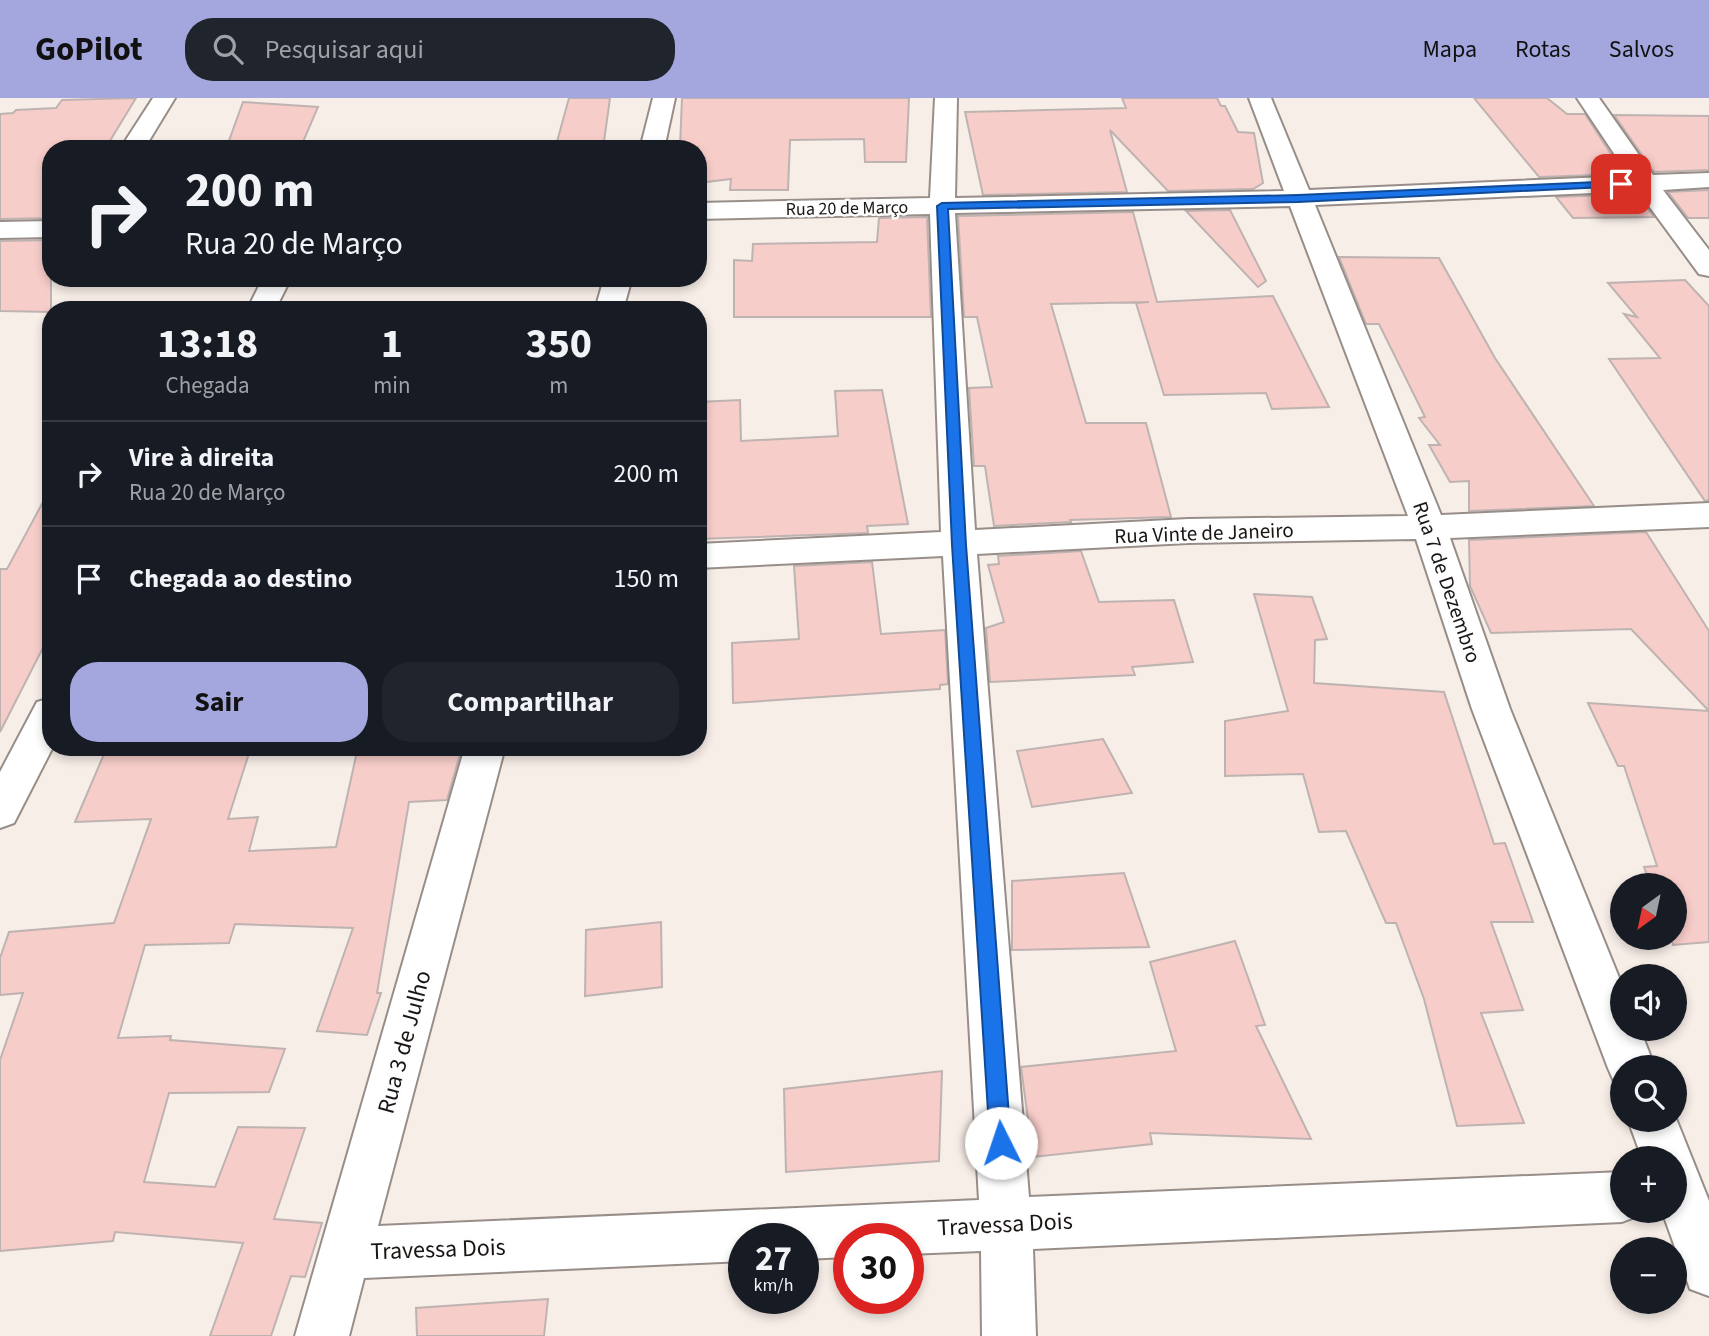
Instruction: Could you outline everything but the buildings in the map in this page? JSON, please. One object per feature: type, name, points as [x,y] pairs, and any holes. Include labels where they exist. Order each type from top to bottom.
[{"type":"street","points":[[138,140],[164,98]]},
{"type":"street","points":[[654,140],[664,98]]},
{"type":"street","points":[[946,98],[942,206],[959,545],[1006,1224],[1009,1336]]},
{"type":"street","name":"Rua 7 de Dezembro","points":[[1260,98],[1429,527],[1491,709],[1627,1055]]},
{"type":"street","points":[[1588,98],[1654,195],[1709,268]]},
{"type":"street","name":"Rua 20 de Março","points":[[707,211],[1298,198],[1709,180]]},
{"type":"street","points":[[0,230],[42,229]]},
{"type":"street","name":"Rua Vinte de Janeiro","points":[[707,556],[959,545],[1188,531],[1429,527],[1709,515]]},
{"type":"street","points":[[0,811],[42,730]]},
{"type":"street","name":"Rua 3 de Julho","points":[[322,1336],[483,756]]},
{"type":"street","name":"Travessa Dois","points":[[345,1252],[1610,1197]]},
{"type":"street","points":[[1687,1201],[1709,1269]]},
{"type":"route","points":[[1001,1143],[959,545],[942,206],[1298,198],[1621,184]]}]
